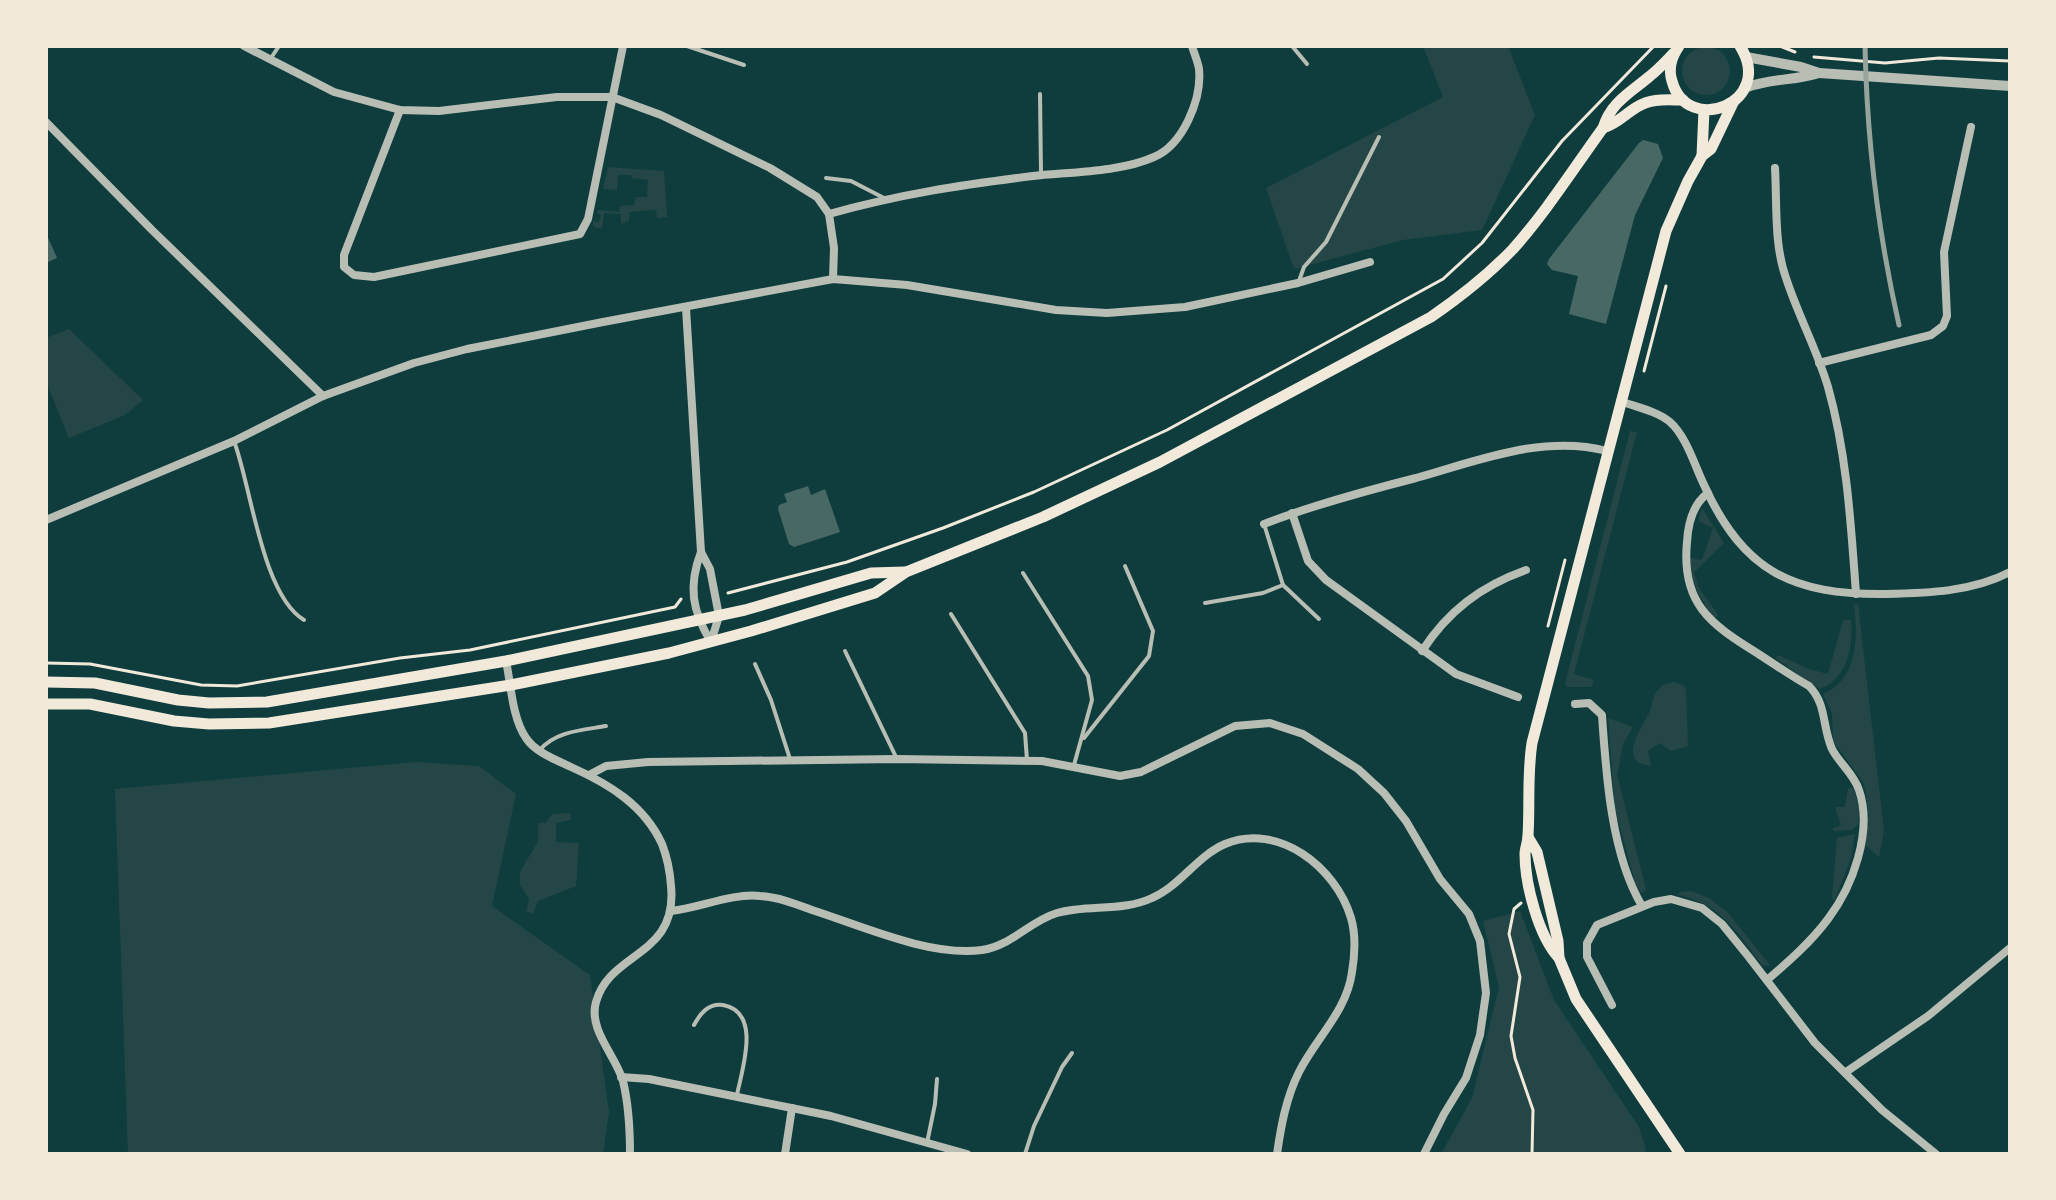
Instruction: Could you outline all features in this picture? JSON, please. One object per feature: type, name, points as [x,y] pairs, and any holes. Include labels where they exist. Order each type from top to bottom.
[{"type":"main road","points":[[1680,1154],[1588,1020],[1559,958],[1558,941],[1537,852],[1528,837],[1528,770],[1532,743],[1666,231],[1688,181],[1702,156],[1711,149],[1733,103],[1745,88],[1749,69],[1740,46]]},
{"type":"main road","points":[[1677,50],[1670,66],[1671,79],[1683,100]]},
{"type":"main road","points":[[46,704],[90,704],[174,721],[269,723],[511,685],[669,653],[875,593],[906,572],[1043,517],[1160,462],[1431,317],[1474,286],[1513,249],[1603,128],[1608,113],[1623,95],[1651,75],[1677,50]]},
{"type":"main road","points":[[1603,128],[1614,125],[1634,108],[1648,102],[1683,100],[1704,110],[1733,103]]},
{"type":"main road","points":[[1702,156],[1704,110]]},
{"type":"main road","points":[[46,682],[95,683],[178,700],[246,703],[335,692],[506,661],[719,616],[871,573],[906,572]]},
{"type":"street","points":[[244,46],[334,92],[400,110],[439,111],[557,97],[612,97],[661,115],[770,168],[817,197],[829,214],[834,248],[833,279]]},
{"type":"street","points":[[400,110],[344,255],[344,267],[354,275],[374,277],[580,234],[588,219],[623,46]]},
{"type":"street","points":[[829,214],[884,198],[935,188],[1121,166],[1156,157],[1182,133],[1197,102],[1199,70],[1192,46]]},
{"type":"street","points":[[1746,57],[1819,73],[2010,86]]},
{"type":"street","points":[[1745,88],[1757,83],[1802,79],[1819,73]]},
{"type":"street","points":[[46,122],[323,396]]},
{"type":"street","points":[[1819,363],[1931,335],[1943,326],[1948,308],[1943,268],[1945,242],[1971,127]]},
{"type":"street","points":[[1775,168],[1779,242],[1785,276],[1827,385],[1841,447],[1856,594]]},
{"type":"street","points":[[46,520],[234,441],[323,396],[414,363],[467,349],[833,279],[907,285],[1056,310],[1107,313],[1185,307],[1298,283],[1370,262]]},
{"type":"street","points":[[686,308],[701,552],[695,568],[694,597],[697,620],[711,642]]},
{"type":"street","points":[[1620,401],[1672,423],[1708,493],[1740,545],[1774,573],[1815,588],[1856,594],[1920,593],[1974,587],[2010,572]]},
{"type":"street","points":[[1264,524],[1292,513],[1515,451],[1564,446],[1607,451]]},
{"type":"street","points":[[1708,493],[1695,507],[1687,536],[1686,573],[1695,600],[1701,611],[1726,634],[1809,686],[1816,694],[1834,753],[1858,785],[1863,815],[1858,856],[1841,897],[1828,919],[1767,980]]},
{"type":"street","points":[[1292,513],[1301,548],[1314,570],[1456,674],[1518,697]]},
{"type":"street","points":[[701,552],[710,569],[719,616],[711,642]]},
{"type":"street","points":[[1422,651],[1443,622],[1464,602],[1485,588],[1526,570]]},
{"type":"street","points":[[506,661],[524,736],[540,750],[628,799],[657,834],[669,867],[671,911],[663,930],[613,976],[596,1001],[596,1023],[621,1077],[630,1124],[630,1154]]},
{"type":"street","points":[[1575,704],[1589,703],[1602,715],[1612,813],[1634,892],[1642,906]]},
{"type":"street","points":[[589,775],[606,766],[637,763],[897,759],[1027,760],[1111,776],[1129,775],[1223,730],[1270,723],[1290,728],[1322,743],[1384,793],[1406,821],[1440,879],[1469,914],[1480,941],[1485,969],[1485,1015],[1466,1078],[1424,1154]]},
{"type":"street","points":[[671,911],[759,895],[928,945],[953,950],[982,950],[1001,944],[1043,917],[1129,906],[1151,899],[1228,842],[1250,838],[1287,844],[1306,857],[1337,890],[1351,918],[1355,944],[1349,989],[1335,1018],[1316,1044],[1294,1084],[1277,1154]]},
{"type":"street","points":[[1612,1005],[1587,957],[1587,943],[1597,925],[1642,906],[1671,899],[1702,908],[1722,924],[1815,1043],[1882,1110],[1936,1154]]},
{"type":"street","points":[[1846,1072],[1928,1016],[2010,948]]},
{"type":"street","points":[[621,1077],[649,1079],[839,1118],[967,1154]]},
{"type":"street","points":[[785,1154],[792,1108]]},
{"type":"street","points":[[922,1154],[926,1144]]},
{"type":"lane","points":[[269,60],[279,46]]},
{"type":"lane","points":[[687,46],[744,65]]},
{"type":"lane","points":[[1292,46],[1307,64]]},
{"type":"lane","points":[[1040,94],[1041,176]]},
{"type":"lane","points":[[1298,283],[1304,267],[1326,242],[1379,137]]},
{"type":"lane","points":[[826,178],[851,181],[884,198]]},
{"type":"lane","points":[[234,441],[275,579],[294,614],[304,620]]},
{"type":"lane","points":[[1264,524],[1283,585],[1319,619]]},
{"type":"lane","points":[[1082,739],[1149,656],[1153,631],[1125,566]]},
{"type":"lane","points":[[1023,573],[1088,676],[1092,700],[1073,767]]},
{"type":"lane","points":[[1205,603],[1263,593],[1283,585]]},
{"type":"lane","points":[[951,614],[1025,733],[1027,760]]},
{"type":"lane","points":[[845,651],[892,743],[897,759]]},
{"type":"lane","points":[[755,664],[771,700],[791,762]]},
{"type":"lane","points":[[540,750],[546,742],[560,735],[606,726]]},
{"type":"lane","points":[[694,1025],[705,1009],[716,1004],[738,1012],[743,1020],[746,1043],[736,1097]]},
{"type":"lane","points":[[1025,1154],[1034,1126],[1062,1067],[1072,1053]]},
{"type":"lane","points":[[926,1144],[937,1079]]},
{"type":"path","points":[[728,593],[847,562],[1034,492],[1167,430],[1443,279],[1482,243],[1562,141],[1654,46]]},
{"type":"path","points":[[1780,46],[1802,54]]},
{"type":"path","points":[[1812,57],[1885,63],[1939,58],[2010,61]]},
{"type":"path","points":[[46,663],[90,664],[201,685],[237,686],[400,658],[470,650],[675,607],[680,599]]},
{"type":"path","points":[[1522,903],[1514,909],[1509,934],[1520,977],[1511,1036],[1515,1058],[1533,1110],[1532,1154]]},
{"type":"shaded area","points":[[1423,46],[1508,46],[1535,115],[1482,230],[1403,240],[1294,269],[1266,188],[1443,97]]},
{"type":"shaded area","points":[[1706,47],[1723,54],[1730,71],[1723,88],[1706,95],[1689,88],[1682,71],[1689,54]]},
{"type":"shaded area","points":[[608,167],[664,171],[667,217],[657,218],[656,210],[629,212],[629,221],[621,224],[621,214],[604,213],[602,228],[596,228],[593,221],[599,222],[601,215],[597,213],[598,210],[619,212],[620,206],[634,205],[636,197],[647,197],[648,180],[632,178],[631,175],[618,175],[617,190],[603,189]]},
{"type":"shaded area","points":[[69,329],[143,400],[125,415],[69,438],[46,382],[46,338]]},
{"type":"shaded area","points":[[1630,431],[1637,432],[1574,674],[1594,680],[1591,687],[1567,687],[1565,684]]},
{"type":"shaded area","points":[[1702,508],[1724,543],[1694,572],[1699,588],[1718,615],[1715,618],[1697,590],[1691,567],[1690,558],[1702,560],[1713,528],[1698,521]]},
{"type":"shaded area","points":[[1858,604],[1884,831],[1879,857],[1865,845],[1869,814],[1863,782],[1833,741],[1832,714],[1823,694],[1835,687],[1849,668],[1855,644],[1854,605]]},
{"type":"shaded area","points":[[1843,620],[1851,620],[1847,661],[1837,678],[1829,684],[1819,689],[1776,658],[1778,655],[1828,674]]},
{"type":"shaded area","points":[[1674,682],[1686,689],[1688,746],[1671,751],[1660,743],[1648,751],[1651,766],[1641,763],[1635,759],[1633,752],[1636,737],[1657,691]]},
{"type":"shaded area","points":[[1608,718],[1633,727],[1623,744],[1617,775],[1646,889],[1642,893],[1636,886],[1615,809]]},
{"type":"shaded area","points":[[416,762],[479,766],[516,794],[492,906],[590,975],[609,1112],[603,1154],[128,1154],[115,789]]},
{"type":"shaded area","points":[[1848,788],[1854,788],[1859,808],[1858,824],[1852,830],[1833,831],[1841,825],[1835,807],[1845,807]]},
{"type":"shaded area","points":[[570,813],[571,820],[556,823],[556,842],[579,843],[576,886],[538,901],[533,914],[526,911],[529,900],[520,884],[520,872],[538,841],[538,823],[546,823],[552,814]]},
{"type":"shaded area","points":[[1855,834],[1851,859],[1834,901],[1837,838]]},
{"type":"shaded area","points":[[1691,891],[1709,898],[1727,912],[1771,966],[1762,965],[1717,912],[1678,895]]},
{"type":"shaded area","points":[[1520,911],[1554,1000],[1639,1127],[1646,1150],[1643,1154],[1441,1154],[1472,1098],[1499,987],[1483,921]]},
{"type":"building","points":[[1643,140],[1658,144],[1663,158],[1635,215],[1606,324],[1569,314],[1578,276],[1552,270],[1547,264],[1549,259]]},
{"type":"building","points":[[46,233],[57,258],[46,263]]},
{"type":"building","points":[[808,486],[811,495],[825,489],[840,532],[794,547],[789,544],[778,509],[779,505],[787,502],[784,494]]},
{"type":"railway","points":[[1865,46],[1875,187],[1899,325]]}]
